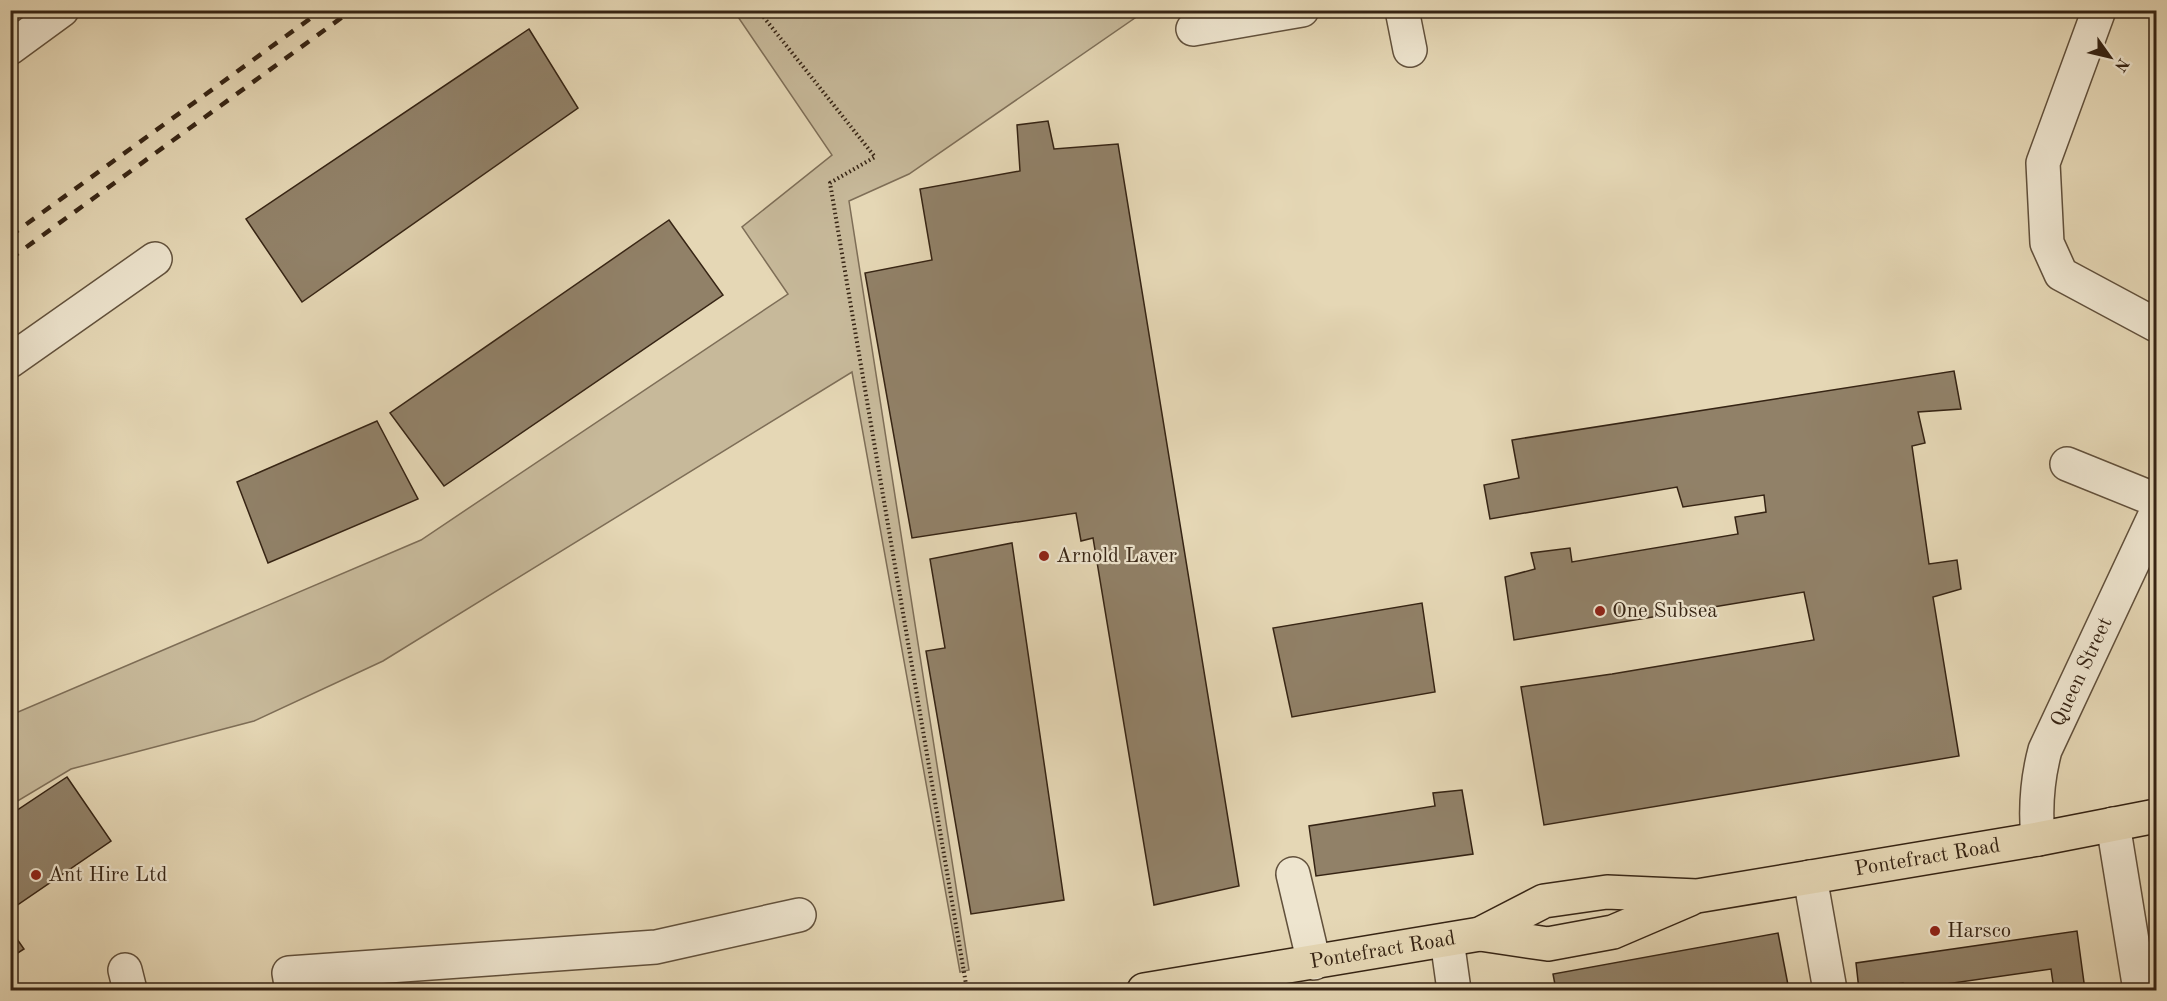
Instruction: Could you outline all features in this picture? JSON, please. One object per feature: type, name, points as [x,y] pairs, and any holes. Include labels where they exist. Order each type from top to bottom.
[{"type":"main road","name":"Pontefract Road","points":[[1144,990],[1480,934],[1548,944],[1613,932],[1697,896],[2038,839],[2157,816]]},
{"type":"street","points":[[10,48],[62,10]]},
{"type":"street","points":[[1193,29],[1302,10]]},
{"type":"street","points":[[1402,10],[1410,50]]},
{"type":"street","points":[[2099,10],[2043,162],[2047,243],[2061,274],[2157,325]]},
{"type":"street","points":[[10,361],[155,259]]},
{"type":"street","points":[[2067,464],[2157,500]]},
{"type":"street","name":"Queen Street","points":[[2038,839],[2036,798],[2045,750],[2157,513]]},
{"type":"street","points":[[2114,824],[2140,990]]},
{"type":"street","points":[[1293,874],[1314,963]]},
{"type":"street","points":[[1810,877],[1830,990]]},
{"type":"street","points":[[292,990],[289,973],[656,947],[799,915]]},
{"type":"street","points":[[1447,940],[1454,990]]},
{"type":"path","points":[[758,10],[875,157],[830,183],[967,990]]},
{"type":"shaded area","points":[[734,11],[1145,11],[909,174],[849,201],[969,970],[960,972],[852,372],[383,661],[254,721],[71,769],[11,805],[11,715],[421,540],[788,294],[742,227],[832,155]]},
{"type":"building","points":[[529,29],[578,108],[302,302],[246,219]]},
{"type":"building","points":[[1048,121],[1054,149],[1118,144],[1239,886],[1154,905],[1093,538],[1081,541],[1076,513],[912,538],[865,273],[932,260],[920,189],[1020,171],[1017,125]]},
{"type":"building","points":[[669,220],[723,295],[444,486],[390,413]]},
{"type":"building","name":"One Subsea","points":[[1954,371],[1961,409],[1918,412],[1925,443],[1912,446],[1929,564],[1957,560],[1961,589],[1933,597],[1959,756],[1544,825],[1521,687],[1814,640],[1804,592],[1514,640],[1505,577],[1535,569],[1531,553],[1570,548],[1572,562],[1738,534],[1735,517],[1766,512],[1764,495],[1683,507],[1677,487],[1490,519],[1484,485],[1519,478],[1512,440]]},
{"type":"building","points":[[377,421],[418,499],[268,563],[237,482]]},
{"type":"building","points":[[1012,543],[1064,900],[971,914],[926,651],[945,648],[930,559]]},
{"type":"building","points":[[1422,603],[1435,692],[1292,717],[1273,628]]},
{"type":"building","name":"Ant Hire Ltd","points":[[67,777],[111,841],[10,910],[10,815]]},
{"type":"building","points":[[1462,790],[1473,854],[1316,876],[1309,826],[1435,806],[1433,793]]},
{"type":"building","points":[[10,929],[24,949],[10,958]]},
{"type":"building","points":[[2077,931],[2085,990],[2054,990],[2051,969],[1904,990],[1903,983],[1890,985],[1890,990],[1859,990],[1856,963]]},
{"type":"building","points":[[1778,933],[1789,990],[1556,990],[1553,974]]},
{"type":"railway","points":[[10,236],[322,10]]},
{"type":"railway","points":[[10,259],[352,10]]},
{"type":"place","name":"Arnold Laver","points":[[1044,556]]},
{"type":"place","name":"One Subsea","points":[[1600,611]]},
{"type":"place","name":"Ant Hire Ltd","points":[[36,875]]},
{"type":"place","name":"Harsco","points":[[1935,931]]}]
